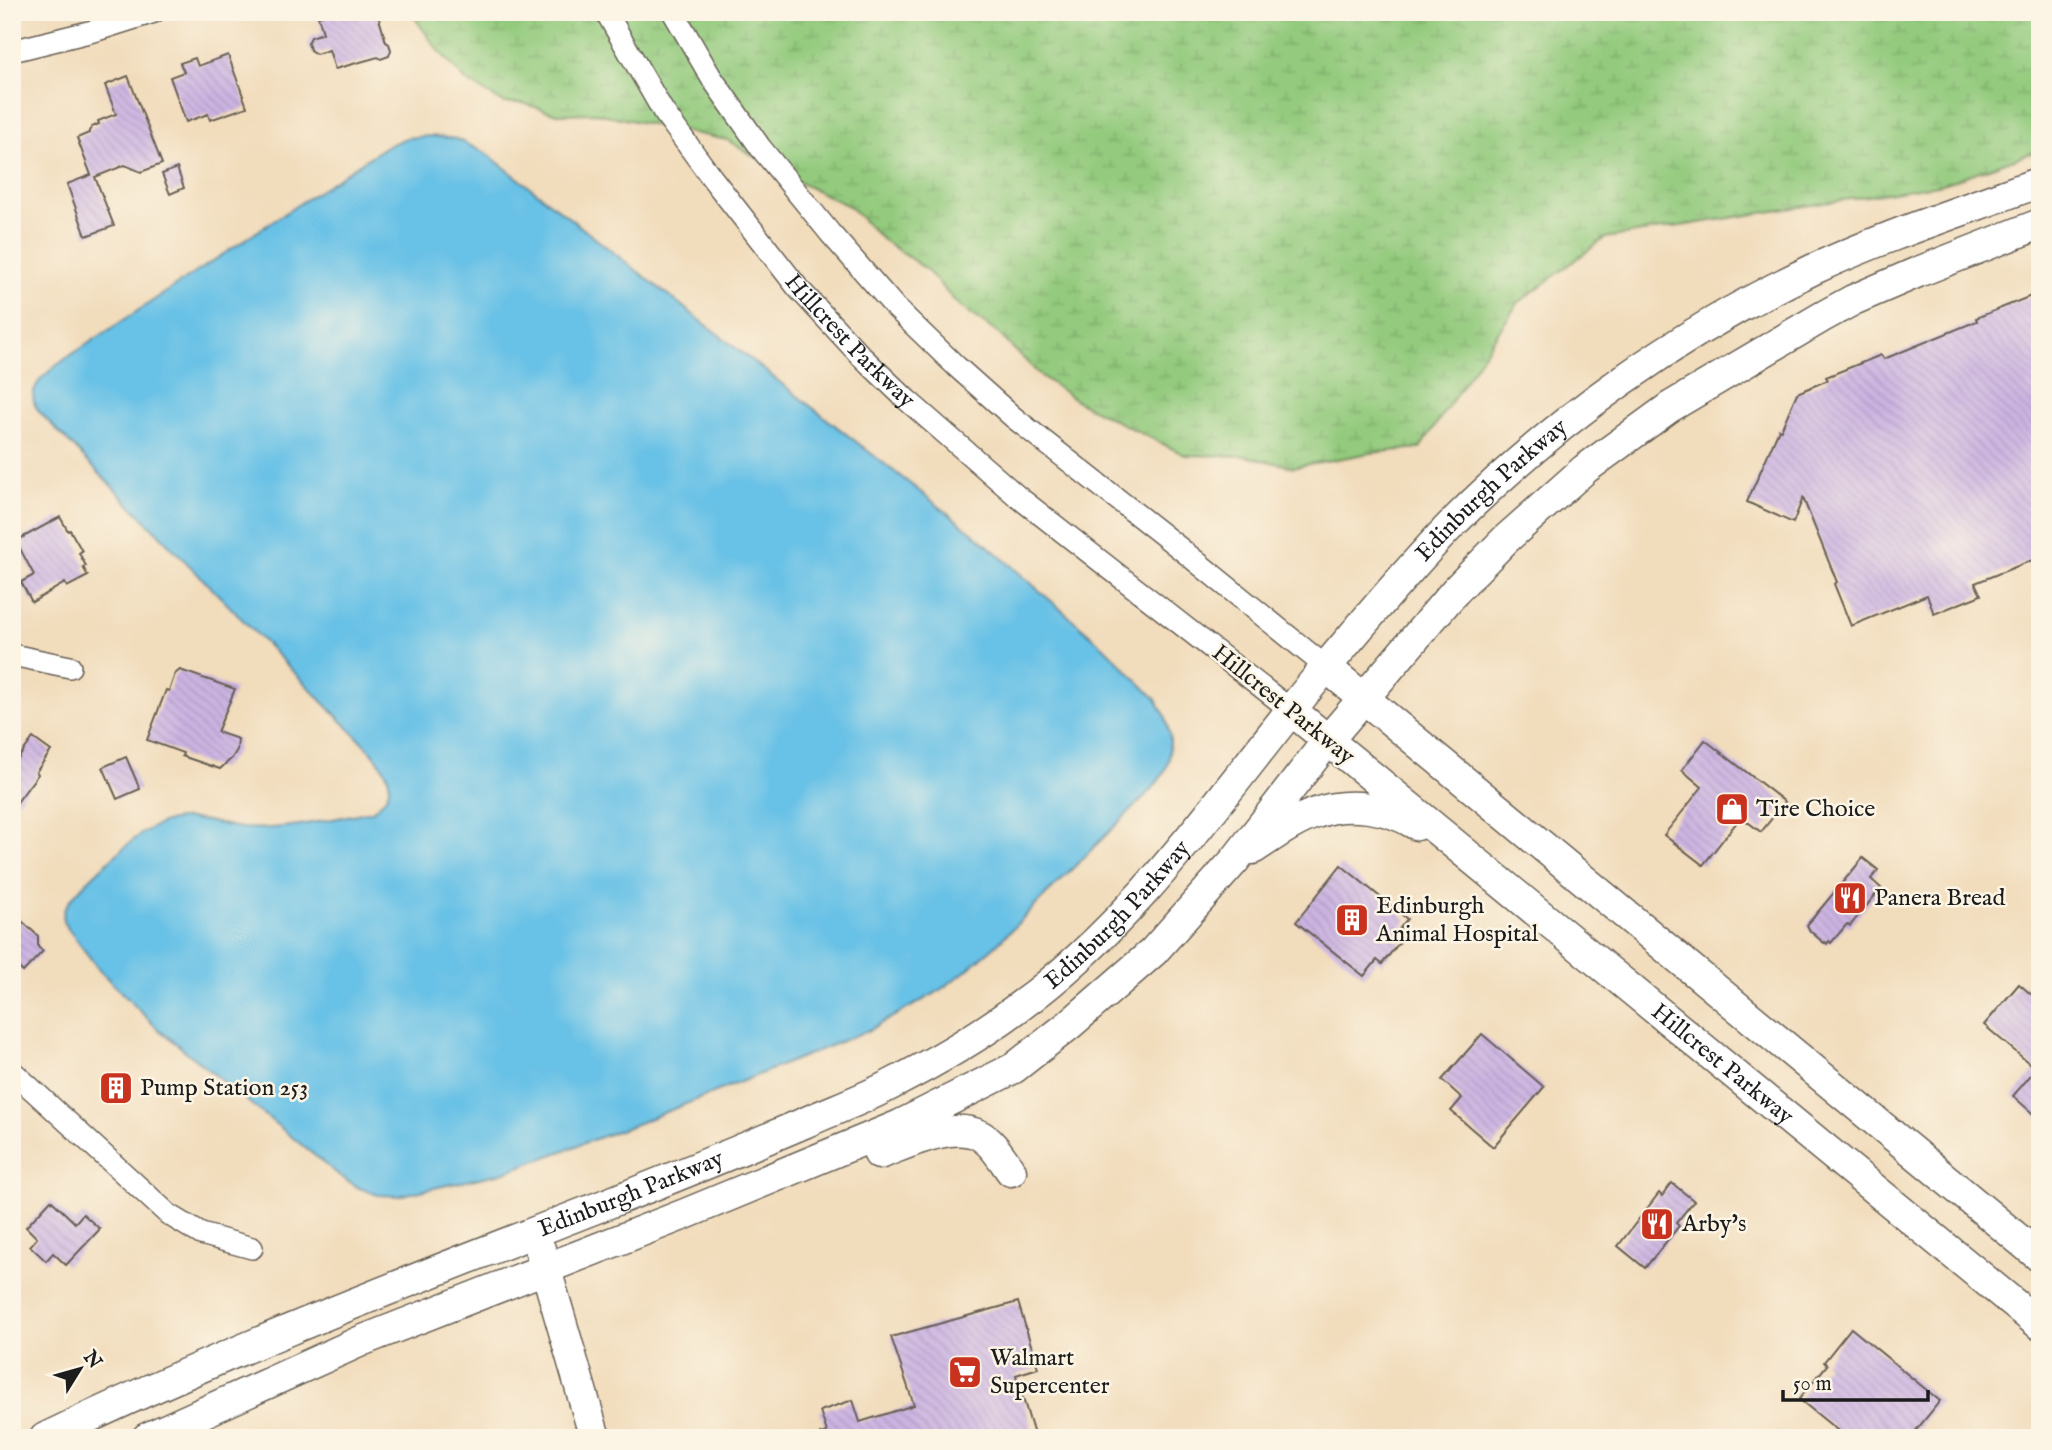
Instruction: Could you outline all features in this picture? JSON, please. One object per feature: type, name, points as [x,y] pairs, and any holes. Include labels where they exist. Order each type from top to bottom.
[{"type":"main road","name":"Edinburgh Parkway","points":[[45,1438],[109,1407],[344,1307],[731,1154],[889,1086],[975,1038],[1023,1005],[1092,945],[1148,887],[1326,667],[1432,545],[1545,439],[1630,376],[1720,319],[1813,270],[2040,182]]},
{"type":"main road","name":"Edinburgh Parkway","points":[[147,1438],[361,1341],[900,1125],[1014,1068],[1069,1025],[1153,952],[1235,860],[1328,740],[1456,590],[1505,540],[1585,469],[1660,414],[1731,369],[1853,300],[2040,224]]},
{"type":"main road","points":[[1326,667],[2040,1257]]},
{"type":"main road","name":"Hillcrest Parkway","points":[[1291,710],[2040,1325]]},
{"type":"main road","points":[[1235,860],[1298,820],[1317,812],[1363,807],[1388,812],[1413,822],[1470,857]]},
{"type":"main road","points":[[990,1080],[992,1062],[1001,1037],[1023,1005]]},
{"type":"main road","points":[[724,1197],[791,1185],[941,1132],[961,1129],[979,1135],[995,1149],[1011,1171]]},
{"type":"main road","points":[[534,1232],[595,1438]]},
{"type":"street","points":[[12,51],[97,30],[154,12]]},
{"type":"street","name":"Hillcrest Parkway","points":[[606,12],[663,111],[712,178],[798,288],[861,356],[1017,496],[1291,710]]},
{"type":"street","points":[[673,12],[712,77],[760,147],[895,307],[1013,417],[1326,667]]},
{"type":"street","points":[[12,654],[70,667]]},
{"type":"street","points":[[12,1071],[168,1214],[201,1234],[252,1248]]},
{"type":"green space","points":[[416,12],[2040,12],[2040,150],[1943,184],[1605,238],[1518,303],[1420,448],[1370,453],[1293,467],[1245,456],[1185,455],[1082,404],[1041,376],[999,334],[958,305],[927,270],[882,239],[849,206],[788,177],[727,140],[596,113],[557,114],[522,103],[504,103],[465,80],[434,45],[413,15]]},
{"type":"water","points":[[431,136],[456,139],[486,153],[977,536],[1104,647],[1156,699],[1165,715],[1170,737],[1169,759],[1164,773],[1153,788],[995,946],[936,993],[867,1031],[631,1126],[502,1173],[398,1196],[378,1195],[357,1187],[340,1176],[157,1028],[100,971],[63,922],[68,903],[87,881],[144,832],[166,822],[203,820],[235,827],[259,828],[324,821],[372,811],[386,797],[389,783],[384,768],[372,752],[46,419],[36,407],[33,397],[34,390],[43,377],[68,357],[385,147],[406,138]]},
{"type":"building","points":[[330,12],[377,12],[391,50],[389,56],[335,69],[329,50],[316,54],[310,50],[308,43],[311,37],[323,33],[318,16]]},
{"type":"building","points":[[228,55],[247,107],[210,120],[208,114],[186,122],[170,77],[184,72],[180,63],[195,58],[198,66]]},
{"type":"building","points":[[128,76],[162,164],[141,172],[125,165],[95,177],[114,226],[86,236],[67,184],[91,175],[77,138],[89,133],[92,127],[99,124],[98,121],[116,114],[105,85]]},
{"type":"building","points":[[177,168],[184,188],[170,194],[162,174]]},
{"type":"building","points":[[2031,296],[2033,300],[2040,297],[2040,557],[1975,583],[1981,595],[1934,614],[1927,595],[1851,626],[1834,584],[1837,582],[1803,498],[1793,523],[1747,502],[1797,393],[1828,380],[1826,377],[1881,355],[1884,359]]},
{"type":"building","points":[[60,517],[82,551],[79,553],[88,576],[67,587],[65,583],[32,602],[21,582],[34,575],[16,541]]},
{"type":"building","points":[[180,670],[235,689],[217,732],[238,739],[237,750],[220,769],[147,740],[166,690],[169,691],[175,674]]},
{"type":"building","points":[[33,738],[51,751],[12,809],[12,767]]},
{"type":"building","name":"Tire Choice","points":[[1705,740],[1785,802],[1761,832],[1741,817],[1703,865],[1664,835],[1702,787],[1682,770]]},
{"type":"building","points":[[126,757],[140,789],[117,799],[103,767]]},
{"type":"building","name":"Panera Bread","points":[[1863,858],[1878,870],[1871,879],[1881,888],[1850,926],[1847,924],[1831,943],[1824,943],[1807,925]]},
{"type":"building","name":"Edinburgh Animal Hospital","points":[[1341,865],[1407,919],[1396,933],[1403,938],[1382,964],[1377,960],[1364,976],[1296,922]]},
{"type":"building","points":[[12,912],[38,936],[38,947],[43,951],[23,972],[12,962]]},
{"type":"building","points":[[2019,984],[2040,1002],[2040,1120],[2013,1096],[2036,1069],[1984,1025]]},
{"type":"building","points":[[1482,1034],[1544,1087],[1493,1147],[1451,1111],[1462,1098],[1442,1080]]},
{"type":"building","name":"Arby's","points":[[1672,1183],[1694,1201],[1676,1223],[1679,1226],[1645,1268],[1618,1246],[1659,1193],[1662,1196]]},
{"type":"building","points":[[51,1200],[75,1223],[83,1214],[100,1229],[66,1265],[53,1253],[46,1261],[30,1246],[37,1238],[26,1227]]},
{"type":"building","name":"Walmart Supercenter","points":[[1018,1302],[1038,1368],[1016,1375],[1035,1438],[820,1438],[820,1434],[827,1432],[820,1411],[853,1400],[860,1422],[914,1405],[891,1337]]},
{"type":"building","points":[[1851,1328],[1940,1401],[1910,1438],[1847,1438],[1799,1399],[1827,1365],[1824,1362]]},
{"type":"place","name":"Tire Choice","points":[[1732,809]]},
{"type":"place","name":"Panera Bread","points":[[1850,898]]},
{"type":"place","name":"Edinburgh Animal Hospital","points":[[1352,920]]},
{"type":"place","name":"Pump Station 253","points":[[116,1088]]},
{"type":"place","name":"Arby's","points":[[1657,1224]]},
{"type":"place","name":"Walmart Supercenter","points":[[965,1372]]}]
